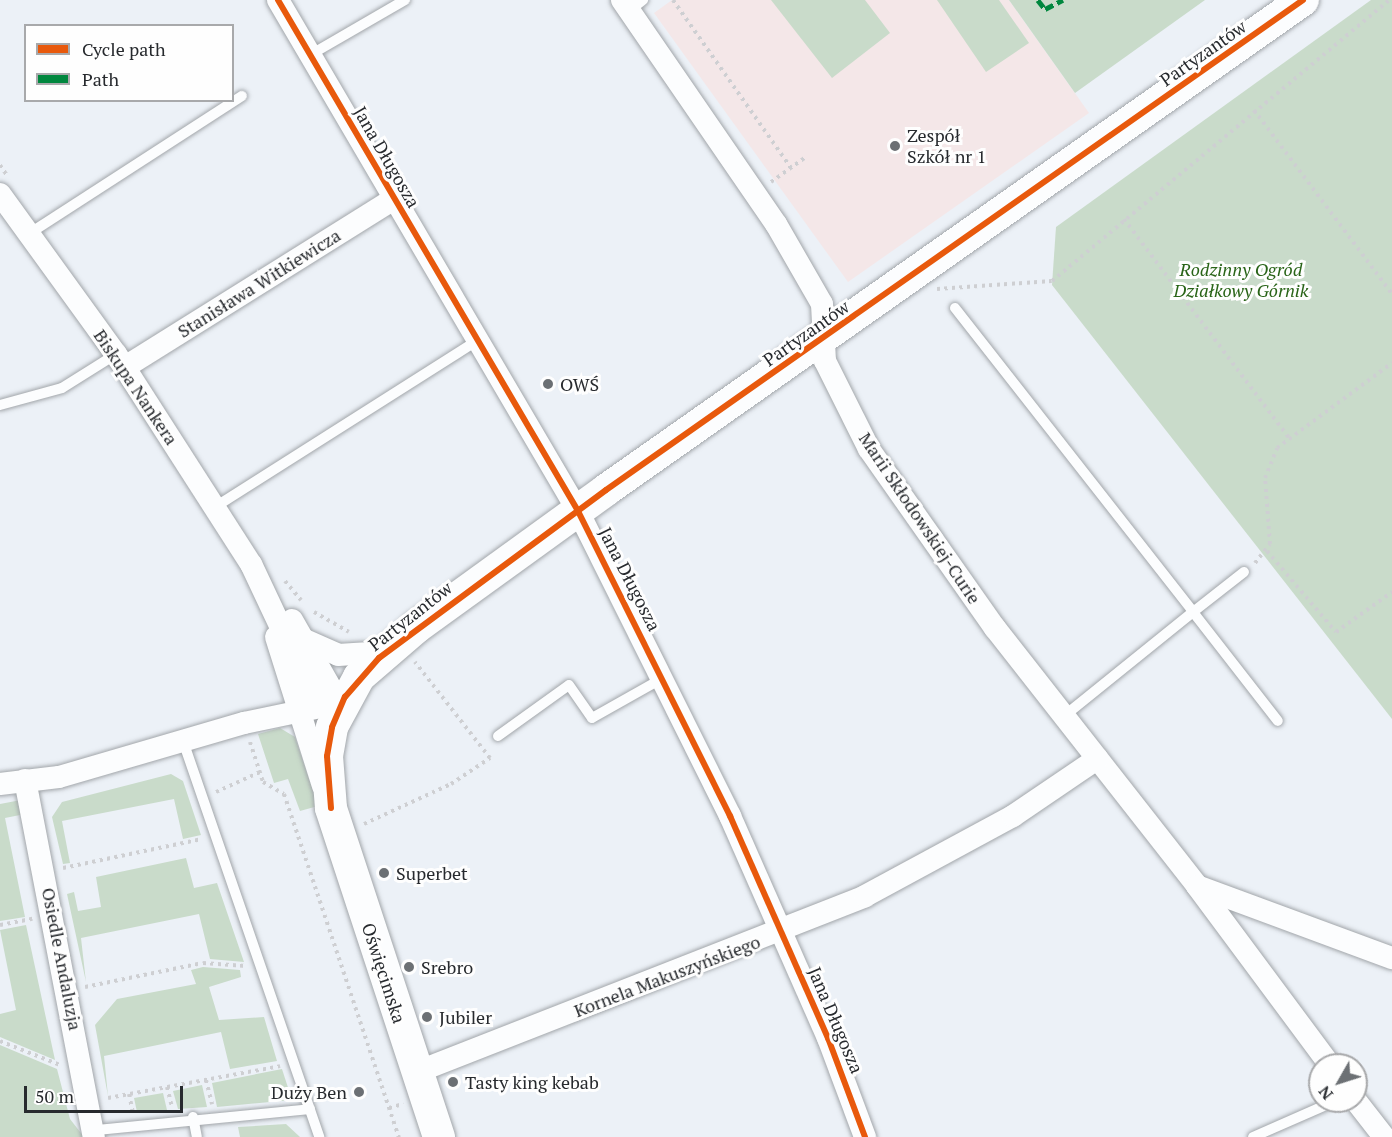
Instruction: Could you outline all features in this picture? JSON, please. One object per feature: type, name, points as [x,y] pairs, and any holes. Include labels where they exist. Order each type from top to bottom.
[{"type":"street","name":"Jana Długosza","points":[[278,0],[578,511],[664,678],[781,932],[865,1137]]},
{"type":"street","name":"Partyzantów","points":[[317,706],[359,677],[401,659],[578,511],[1303,0]]},
{"type":"street","name":"Marii Skłodowskiej-Curie","points":[[631,4],[776,225],[822,304],[825,361],[869,449],[925,533],[1197,886],[1321,1053]]},
{"type":"street","name":"Biskupa Nankera","points":[[0,195],[26,235],[121,361],[215,507],[266,592],[317,706]]},
{"type":"street","name":"Stanisława Witkiewicza","points":[[121,361],[394,199]]},
{"type":"street","name":"Biskupa Nankera","points":[[266,592],[305,640],[338,655],[401,659]]},
{"type":"street","name":"Biskupa Nankera","points":[[305,640],[317,706]]},
{"type":"street","points":[[0,784],[59,777],[183,741],[317,706]]},
{"type":"street","name":"Oświęcimska","points":[[317,706],[327,756],[331,808]]},
{"type":"street","name":"Oświęcimska","points":[[317,706],[331,808],[439,1137]]},
{"type":"street","name":"Kornela Makuszyńskiego","points":[[417,1072],[781,932],[953,852],[1098,759]]},
{"type":"street","name":"Osiedle Andaluzja","points":[[25,780],[96,1133]]},
{"type":"street","points":[[1197,886],[1392,958]]},
{"type":"street","points":[[1365,1113],[1384,1137]]},
{"type":"lane","points":[[310,55],[405,0]]},
{"type":"lane","points":[[234,101],[242,96]]},
{"type":"lane","points":[[26,235],[233,102]]},
{"type":"lane","points":[[955,308],[1278,721]]},
{"type":"lane","points":[[215,507],[477,341]]},
{"type":"lane","points":[[0,405],[62,388],[121,361]]},
{"type":"lane","points":[[1064,716],[1244,572]]},
{"type":"lane","points":[[498,736],[569,685],[592,718],[664,678]]},
{"type":"lane","points":[[183,741],[319,1137]]},
{"type":"lane","points":[[96,1133],[198,1114],[310,1109]]},
{"type":"lane","points":[[1252,1137],[1308,1113]]},
{"type":"lane","points":[[197,1137],[198,1114]]},
{"type":"path","points":[[673,0],[791,168]]},
{"type":"path","points":[[925,290],[1052,281],[1254,110],[1388,1],[1392,9]]},
{"type":"path","points":[[1254,110],[1392,294]]},
{"type":"path","points":[[770,182],[807,156]]},
{"type":"path","points":[[1124,219],[1289,438]]},
{"type":"path","points":[[1392,363],[1277,448],[1265,478],[1267,551],[1336,632],[1392,592]]},
{"type":"path","points":[[1244,572],[1267,551]]},
{"type":"path","points":[[363,824],[451,784],[490,758],[401,659],[421,651]]},
{"type":"path","points":[[248,736],[263,782],[284,794],[399,1137]]},
{"type":"path","points":[[216,803],[214,795],[224,785],[260,772]]},
{"type":"path","points":[[361,816],[363,833]]},
{"type":"path","points":[[59,868],[196,842]]},
{"type":"path","points":[[57,857],[61,880]]},
{"type":"path","points":[[83,987],[203,963],[261,968]]},
{"type":"path","points":[[81,977],[85,998]]},
{"type":"path","points":[[0,1041],[58,1066]]},
{"type":"path","points":[[106,1099],[294,1063]]},
{"type":"path","points":[[207,1080],[213,1111]]},
{"type":"path","points":[[164,1114],[173,1114],[167,1087]]},
{"type":"path","points":[[104,1089],[107,1105]]},
{"type":"path","points":[[129,1094],[134,1116]]},
{"type":"path","points":[[198,1114],[223,1110]]},
{"type":"path","points":[[128,1117],[144,1116]]},
{"type":"shaded area","name":"Zespół Szkół nr 1","points":[[672,0],[1009,0],[1089,113],[848,282],[654,13]]},
{"type":"green space","points":[[771,0],[865,0],[890,33],[832,78]]},
{"type":"green space","points":[[937,0],[999,0],[1029,43],[986,72]]},
{"type":"green space","points":[[1009,0],[1205,0],[1075,93]]},
{"type":"green space","name":"Rodzinny Ogród Działkowy Górnik","points":[[1371,0],[1392,0],[1392,719],[1052,285],[1056,227]]},
{"type":"green space","points":[[280,728],[295,737],[318,806],[300,811],[288,779],[274,783],[258,734]]},
{"type":"green space","points":[[171,774],[183,781],[201,835],[183,839],[174,799],[62,821],[70,863],[63,864],[52,817],[62,802]]},
{"type":"green space","points":[[21,800],[25,814],[5,818],[25,917],[0,921],[0,804]]},
{"type":"green space","points":[[186,858],[194,888],[217,883],[244,962],[210,959],[199,914],[81,938],[86,982],[67,894],[74,892],[78,911],[101,907],[96,877]]},
{"type":"green space","points":[[26,925],[55,1060],[0,1037],[0,1014],[16,1010],[0,930]]},
{"type":"green space","points":[[203,967],[240,970],[241,977],[209,987],[219,1020],[264,1017],[277,1061],[230,1069],[221,1032],[104,1056],[108,1096],[95,1025],[117,999],[196,984],[191,970]]},
{"type":"green space","points":[[0,1045],[57,1069],[70,1119],[84,1137],[0,1137]]},
{"type":"green space","points":[[282,1069],[292,1100],[217,1107],[212,1083]]},
{"type":"green space","points":[[202,1085],[207,1107],[178,1109],[173,1091]]},
{"type":"green space","points":[[163,1093],[167,1110],[137,1112],[134,1098]]},
{"type":"green space","points":[[286,1124],[300,1137],[240,1137],[238,1127]]},
{"type":"marked path","points":[[1038,0],[1045,9],[1063,0]]},
{"type":"cycle path","points":[[278,0],[578,511],[730,816],[828,1038],[865,1137]]},
{"type":"cycle path","points":[[331,808],[327,756],[332,727],[345,697],[379,658],[606,490],[1303,0]]},
{"type":"place","name":"Zespół Szkół nr 1","points":[[895,146]]},
{"type":"place","name":"OWŚ","points":[[548,384]]},
{"type":"place","name":"Superbet","points":[[384,873]]},
{"type":"place","name":"Srebro","points":[[409,967]]},
{"type":"place","name":"Jubiler","points":[[427,1017]]},
{"type":"place","name":"Tasty king kebab","points":[[453,1082]]},
{"type":"place","name":"Duży Ben","points":[[359,1092]]}]
